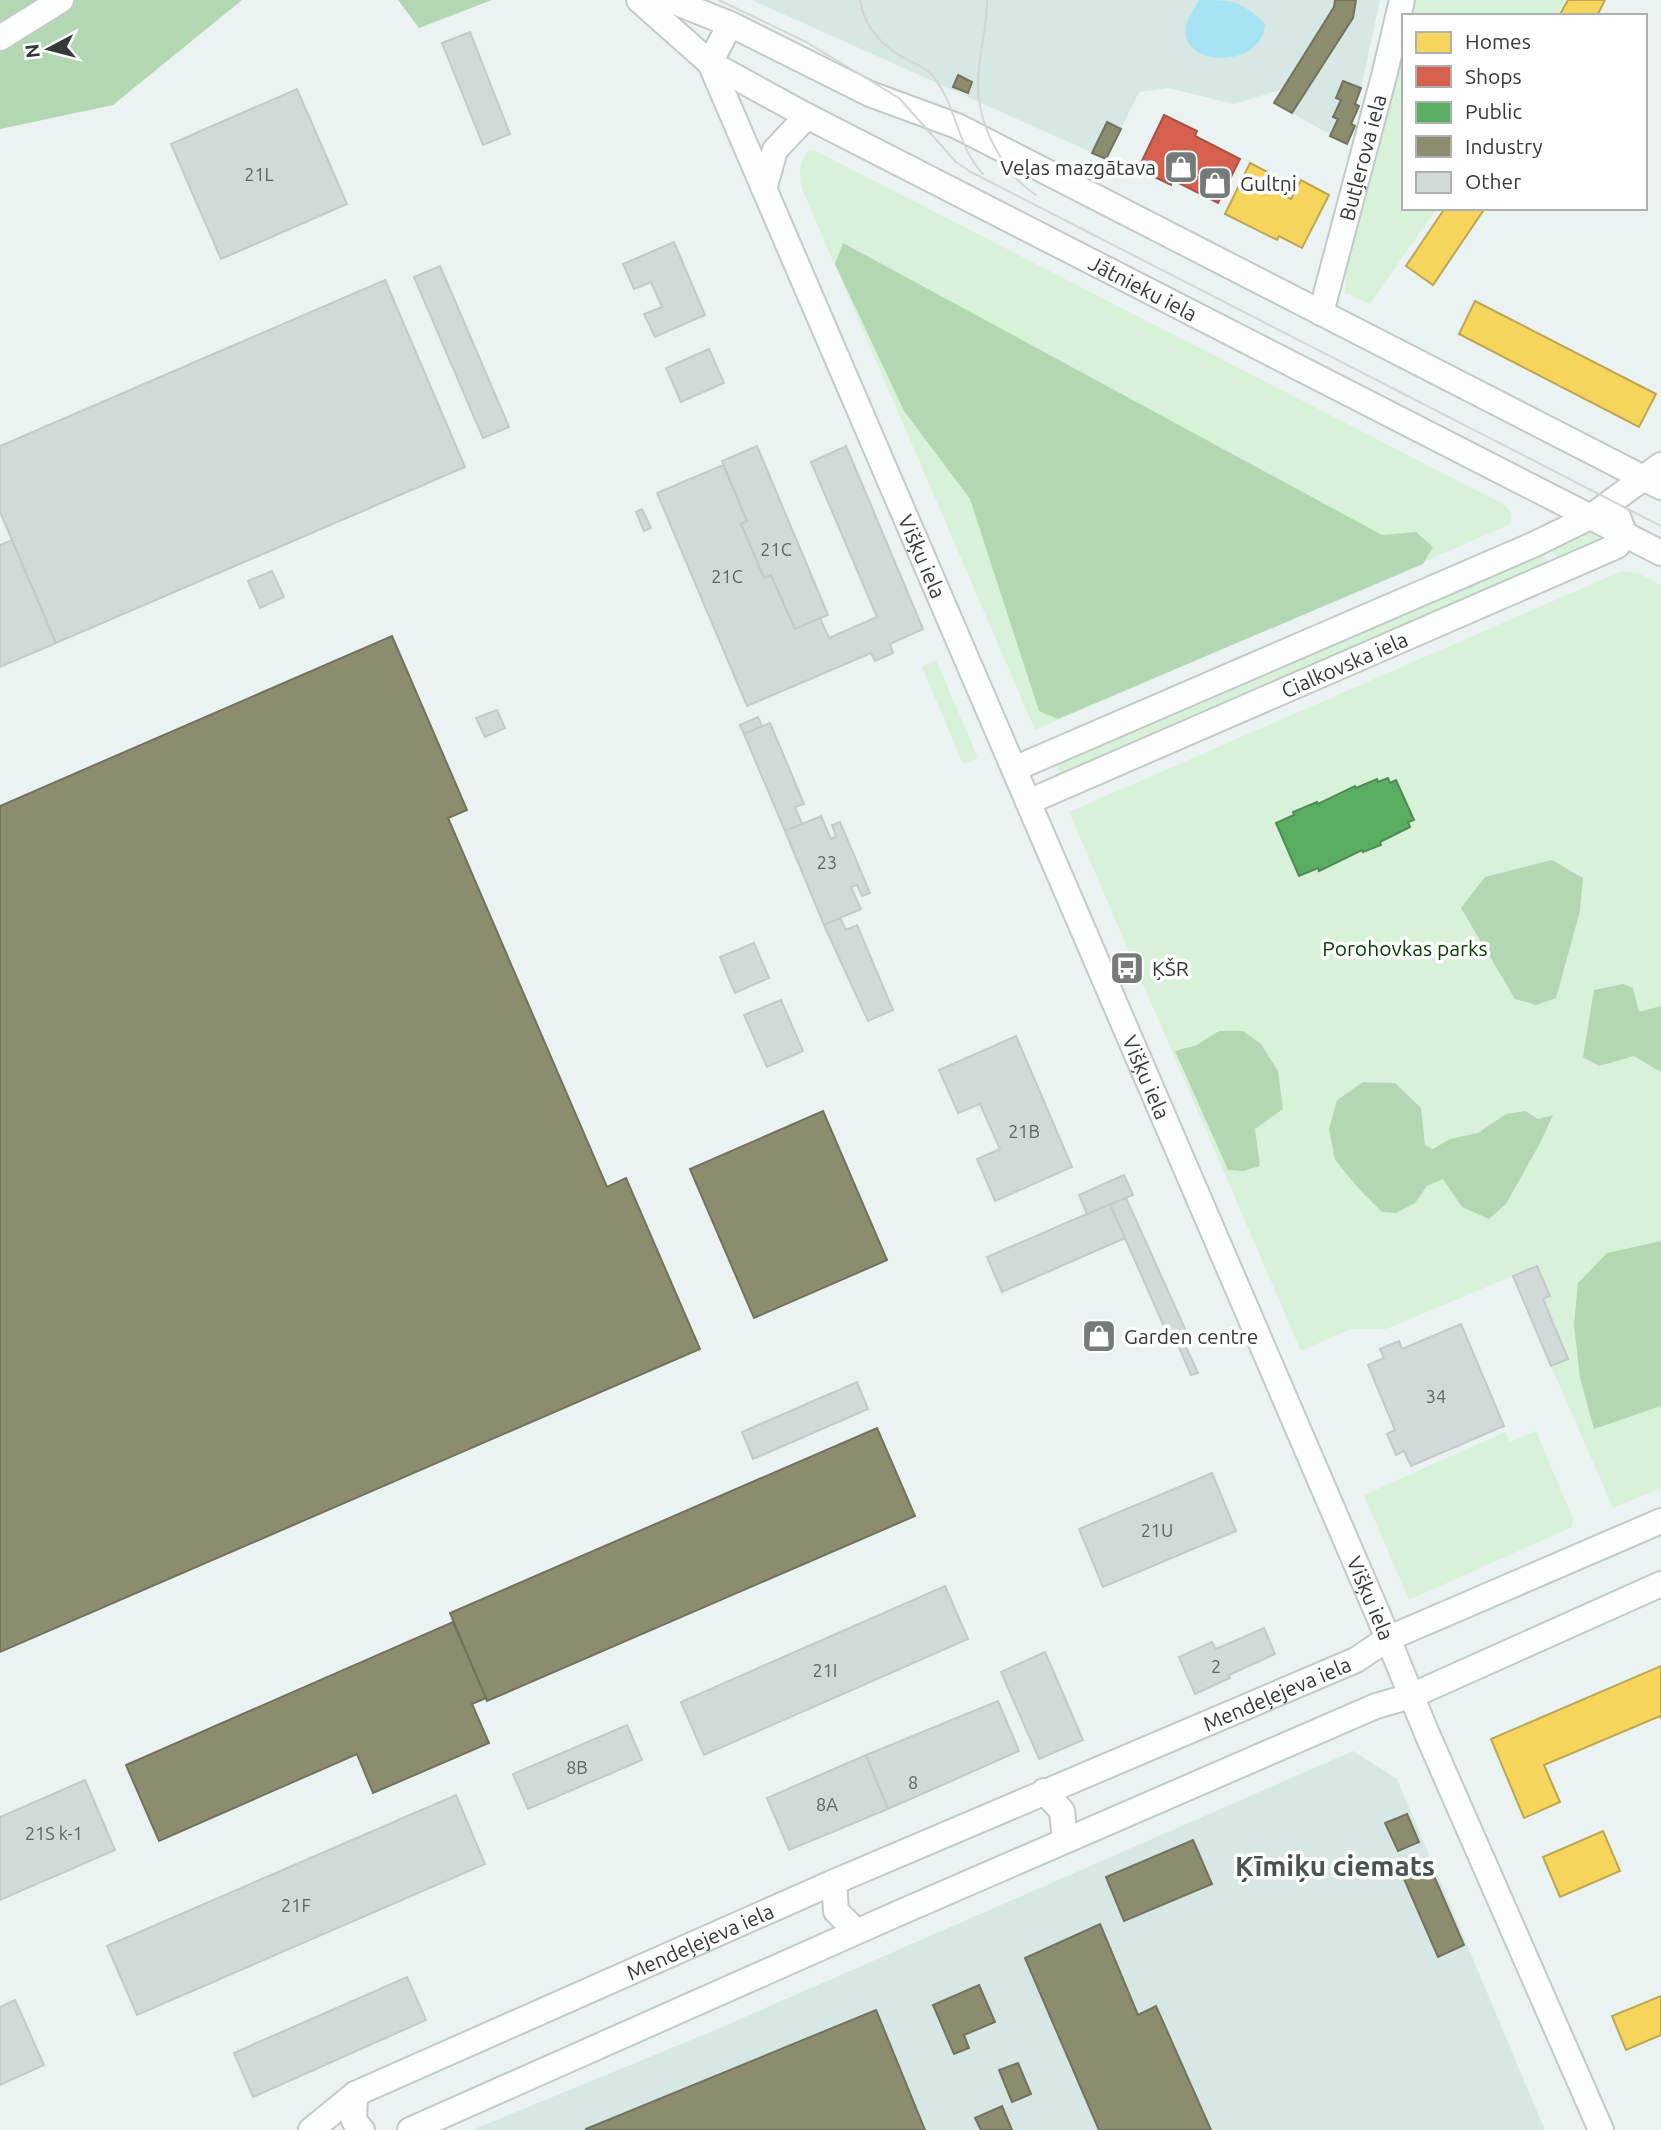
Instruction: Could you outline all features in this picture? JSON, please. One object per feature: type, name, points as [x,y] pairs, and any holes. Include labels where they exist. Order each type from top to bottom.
[{"type":"street","points":[[0,38],[61,0]]},
{"type":"street","name":"Jātnieku iela","points":[[639,0],[710,63],[807,116],[1661,553]]},
{"type":"street","points":[[670,0],[730,24],[870,94],[957,126],[1321,313],[1656,477]]},
{"type":"street","name":"Butļerova iela","points":[[1321,313],[1402,0]]},
{"type":"street","points":[[710,63],[730,24]]},
{"type":"street","name":"Višķu iela","points":[[710,63],[1411,1696],[1601,2130]]},
{"type":"street","points":[[764,189],[775,150],[807,116]]},
{"type":"street","name":"Cialkovska iela","points":[[1014,769],[1535,544],[1592,516],[1656,477]]},
{"type":"street","points":[[1614,502],[1624,534]]},
{"type":"street","name":"Cialkovska iela","points":[[1028,802],[1617,546],[1624,534]]},
{"type":"street","name":"Mendeļejeva iela","points":[[311,2130],[355,2094],[834,1882],[1356,1660],[1387,1639],[1661,1521]]},
{"type":"street","points":[[410,2130],[856,1931],[1377,1706],[1411,1696],[1661,1584]]},
{"type":"street","points":[[1044,1791],[1062,1811],[1065,1840]]},
{"type":"street","points":[[834,1882],[836,1911],[856,1931]]},
{"type":"street","points":[[355,2094],[354,2121],[362,2130]]},
{"type":"shaded area","points":[[752,0],[1380,0],[1355,104],[1359,106],[1352,124],[1355,126],[1347,144],[1274,103],[1283,89],[1234,104],[1169,88],[1139,92],[1106,159]]},
{"type":"shaded area","points":[[1353,1751],[1397,1779],[1545,2130],[472,2130],[713,2031]]},
{"type":"green space","points":[[0,0],[242,0],[113,105],[0,129]]},
{"type":"green space","points":[[398,0],[492,0],[419,28]]},
{"type":"green space","points":[[1414,0],[1565,0],[1558,14],[1410,14]]},
{"type":"green space","points":[[1402,49],[1402,210],[1436,210],[1370,304],[1345,293],[1346,264]]},
{"type":"green space","points":[[814,150],[1501,503],[1510,512],[1511,524],[1035,730],[802,189],[801,165],[808,151]]},
{"type":"green space","points":[[843,243],[1382,535],[1416,532],[1433,547],[1423,564],[1058,719],[1039,711],[970,499],[904,411],[835,264]]},
{"type":"green space","points":[[1589,532],[1598,536],[1599,542],[1562,562],[1549,549]]},
{"type":"green space","points":[[1539,553],[1553,565],[1061,777],[1055,762]]},
{"type":"green space","name":"Porohovkas parks","points":[[1622,571],[1638,573],[1661,585],[1661,1488],[1613,1508],[1551,1366],[1568,1359],[1543,1299],[1550,1296],[1537,1266],[1386,1329],[1350,1329],[1301,1351],[1069,812]]},
{"type":"green space","points":[[936,660],[978,758],[963,764],[922,667]]},
{"type":"green space","points":[[1552,860],[1583,878],[1580,911],[1556,998],[1536,1005],[1515,999],[1461,908],[1485,877]]},
{"type":"green space","points":[[1623,984],[1633,988],[1639,1012],[1661,1006],[1661,1072],[1634,1056],[1599,1066],[1583,1057],[1594,990]]},
{"type":"green space","points":[[1219,1031],[1243,1031],[1261,1044],[1278,1071],[1283,1109],[1255,1129],[1260,1166],[1243,1171],[1228,1170],[1175,1051],[1197,1045]]},
{"type":"green space","points":[[1363,1082],[1395,1083],[1421,1108],[1425,1145],[1433,1149],[1450,1139],[1478,1133],[1506,1114],[1525,1111],[1538,1119],[1553,1115],[1506,1204],[1489,1219],[1462,1207],[1443,1179],[1427,1186],[1415,1203],[1396,1213],[1382,1212],[1335,1160],[1329,1129],[1337,1100]]},
{"type":"green space","points":[[1661,1241],[1661,1406],[1594,1429],[1580,1378],[1574,1325],[1578,1283],[1607,1253]]},
{"type":"green space","points":[[1536,1431],[1573,1519],[1572,1527],[1409,1600],[1364,1495],[1505,1432],[1510,1442]]},
{"type":"water","points":[[1199,0],[1228,1],[1249,10],[1265,24],[1260,39],[1250,50],[1236,56],[1206,56],[1194,49],[1187,39],[1186,25]]},
{"type":"building: Homes","points":[[1568,0],[1605,0],[1598,14],[1560,14]]},
{"type":"building: Homes","points":[[1250,163],[1285,181],[1279,192],[1291,199],[1301,180],[1329,195],[1302,248],[1279,236],[1277,240],[1225,214]]},
{"type":"building: Homes","points":[[1444,210],[1484,210],[1433,285],[1406,266]]},
{"type":"building: Homes","points":[[1475,301],[1656,394],[1639,427],[1459,334]]},
{"type":"building: Homes","points":[[1661,1666],[1661,1719],[1660,1716],[1544,1765],[1560,1802],[1524,1818],[1491,1739]]},
{"type":"building: Homes","points":[[1603,1831],[1620,1871],[1560,1897],[1543,1857]]},
{"type":"building: Homes","points":[[1661,1996],[1661,2035],[1626,2050],[1612,2016]]},
{"type":"building: Shops","points":[[1164,115],[1197,131],[1195,136],[1240,159],[1218,203],[1173,180],[1171,185],[1138,169]]},
{"type":"building: Public","points":[[1388,778],[1390,783],[1396,780],[1414,820],[1408,822],[1410,827],[1380,842],[1381,845],[1363,852],[1362,850],[1319,871],[1318,868],[1299,876],[1276,823],[1294,815],[1293,812],[1317,802],[1318,804],[1355,786],[1356,788],[1377,779],[1378,782]]},
{"type":"building: Industry","points":[[1335,0],[1356,0],[1353,18],[1292,113],[1274,103],[1334,7]]},
{"type":"building: Industry","points":[[958,75],[972,82],[968,93],[953,87]]},
{"type":"building: Industry","points":[[1343,81],[1361,88],[1355,104],[1359,106],[1351,124],[1355,126],[1347,144],[1330,136],[1338,119],[1333,117],[1341,100],[1336,98]]},
{"type":"building: Industry","points":[[1107,122],[1121,129],[1106,159],[1092,153]]},
{"type":"building: Industry","points":[[392,636],[467,810],[448,818],[607,1187],[626,1178],[700,1349],[0,1652],[0,806]]},
{"type":"building: Industry","points":[[823,1111],[887,1260],[754,1318],[690,1169]]},
{"type":"building: Industry","points":[[877,1428],[915,1516],[487,1701],[450,1613]]},
{"type":"building: Industry","points":[[453,1622],[486,1698],[472,1704],[489,1743],[373,1793],[357,1754],[159,1841],[126,1765]]},
{"type":"building: Industry","points":[[1407,1814],[1419,1842],[1398,1851],[1385,1823]]},
{"type":"building: Industry","points":[[1193,1840],[1212,1884],[1124,1921],[1106,1877]]},
{"type":"building: Industry","points":[[1427,1860],[1464,1945],[1438,1957],[1401,1872]]},
{"type":"building: Industry","points":[[1100,1924],[1138,2015],[1156,2006],[1211,2130],[1099,2130],[1025,1958]]},
{"type":"building: Industry","points":[[979,1985],[995,2022],[964,2035],[969,2048],[954,2054],[933,2005]]},
{"type":"building: Industry","points":[[876,2010],[925,2130],[586,2130],[586,2129]]},
{"type":"building: Industry","points":[[1018,2063],[1031,2094],[1012,2102],[999,2070]]},
{"type":"building: Industry","points":[[1002,2106],[1012,2130],[981,2130],[975,2118]]},
{"type":"building: Other","points":[[470,32],[510,134],[483,145],[442,43]]},
{"type":"building: Other","points":[[297,89],[347,204],[221,259],[171,144]]},
{"type":"building: Other","points":[[674,242],[705,315],[655,337],[644,314],[662,307],[651,282],[634,289],[623,264]]},
{"type":"building: Other","points":[[440,266],[509,427],[483,438],[414,277]]},
{"type":"building: Other","points":[[385,280],[465,467],[56,643],[0,512],[0,446]]},
{"type":"building: Other","points":[[709,349],[724,383],[681,402],[666,368]]},
{"type":"building: Other","points":[[757,446],[828,615],[795,629],[771,575],[764,578],[741,524],[747,521],[722,461]]},
{"type":"building: Other","points":[[846,446],[923,629],[890,644],[893,653],[875,661],[871,653],[747,706],[657,493],[723,465],[747,521],[741,524],[764,578],[771,575],[795,629],[820,618],[829,638],[877,617],[811,462]]},
{"type":"building: Other","points":[[642,509],[651,528],[644,531],[636,512]]},
{"type":"building: Other","points":[[12,540],[56,643],[0,667],[0,545]]},
{"type":"building: Other","points":[[272,571],[284,597],[260,608],[248,581]]},
{"type":"building: Other","points":[[497,710],[505,728],[485,737],[476,718]]},
{"type":"building: Other","points":[[758,717],[762,726],[744,734],[740,725]]},
{"type":"building: Other","points":[[770,723],[804,804],[795,807],[802,824],[785,831],[744,734]]},
{"type":"building: Other","points":[[821,816],[831,839],[836,836],[832,825],[840,822],[870,893],[862,896],[857,885],[851,887],[861,909],[824,925],[785,831]]},
{"type":"building: Other","points":[[840,918],[846,930],[857,925],[893,1010],[868,1021],[824,925]]},
{"type":"building: Other","points":[[754,943],[769,978],[735,993],[720,957]]},
{"type":"building: Other","points":[[781,1000],[803,1051],[767,1067],[744,1015]]},
{"type":"building: Other","points":[[1016,1036],[1072,1167],[995,1201],[977,1159],[1000,1149],[980,1104],[958,1113],[939,1070]]},
{"type":"building: Other","points":[[1124,1175],[1133,1195],[1087,1214],[1079,1195]]},
{"type":"building: Other","points":[[1126,1198],[1186,1331],[1169,1338],[1110,1204]]},
{"type":"building: Other","points":[[1110,1204],[1125,1238],[1002,1292],[987,1257]]},
{"type":"building: Other","points":[[1537,1266],[1550,1296],[1543,1299],[1568,1359],[1551,1366],[1513,1276]]},
{"type":"building: Other","points":[[1461,1324],[1504,1426],[1411,1466],[1404,1451],[1396,1455],[1387,1434],[1395,1430],[1368,1365],[1384,1358],[1380,1349],[1399,1341],[1402,1349]]},
{"type":"building: Other","points":[[1180,1334],[1198,1373],[1191,1375],[1174,1336]]},
{"type":"building: Other","points":[[857,1382],[868,1409],[753,1459],[742,1432]]},
{"type":"building: Other","points":[[1212,1473],[1236,1531],[1103,1587],[1079,1529]]},
{"type":"building: Other","points":[[945,1586],[968,1639],[704,1755],[681,1702]]},
{"type":"building: Other","points":[[1264,1628],[1275,1654],[1195,1694],[1179,1657],[1212,1642],[1216,1649]]},
{"type":"building: Other","points":[[1045,1652],[1083,1740],[1039,1759],[1001,1672]]},
{"type":"building: Other","points":[[998,1701],[1019,1751],[888,1809],[866,1755]]},
{"type":"building: Other","points":[[627,1725],[642,1760],[528,1809],[513,1774]]},
{"type":"building: Other","points":[[866,1755],[888,1809],[789,1850],[767,1798]]},
{"type":"building: Other","points":[[85,1780],[115,1850],[0,1900],[0,1817]]},
{"type":"building: Other","points":[[456,1795],[485,1864],[137,2015],[107,1946]]},
{"type":"building: Other","points":[[407,1977],[426,2020],[253,2097],[234,2053]]},
{"type":"building: Other","points":[[15,2000],[44,2065],[0,2085],[0,2007]]},
{"type":"tram line","points":[[719,0],[806,42],[899,98],[956,162],[971,172],[1661,526]]},
{"type":"tram line","points":[[860,0],[866,20],[876,36],[899,55],[926,70],[940,85],[967,151],[983,174]]},
{"type":"tram line","points":[[987,0],[978,82],[982,113],[1002,160],[1012,174],[1036,195]]},
{"type":"place","name":"Veļas mazgātava","points":[[1181,167]]},
{"type":"place","name":"Gultņi","points":[[1215,183]]},
{"type":"place","name":"ĶŠR","points":[[1127,968]]},
{"type":"place","name":"Garden centre","points":[[1099,1336]]},
{"type":"district","name":"Ķīmiķu ciemats","points":[[1335,1865]]}]
